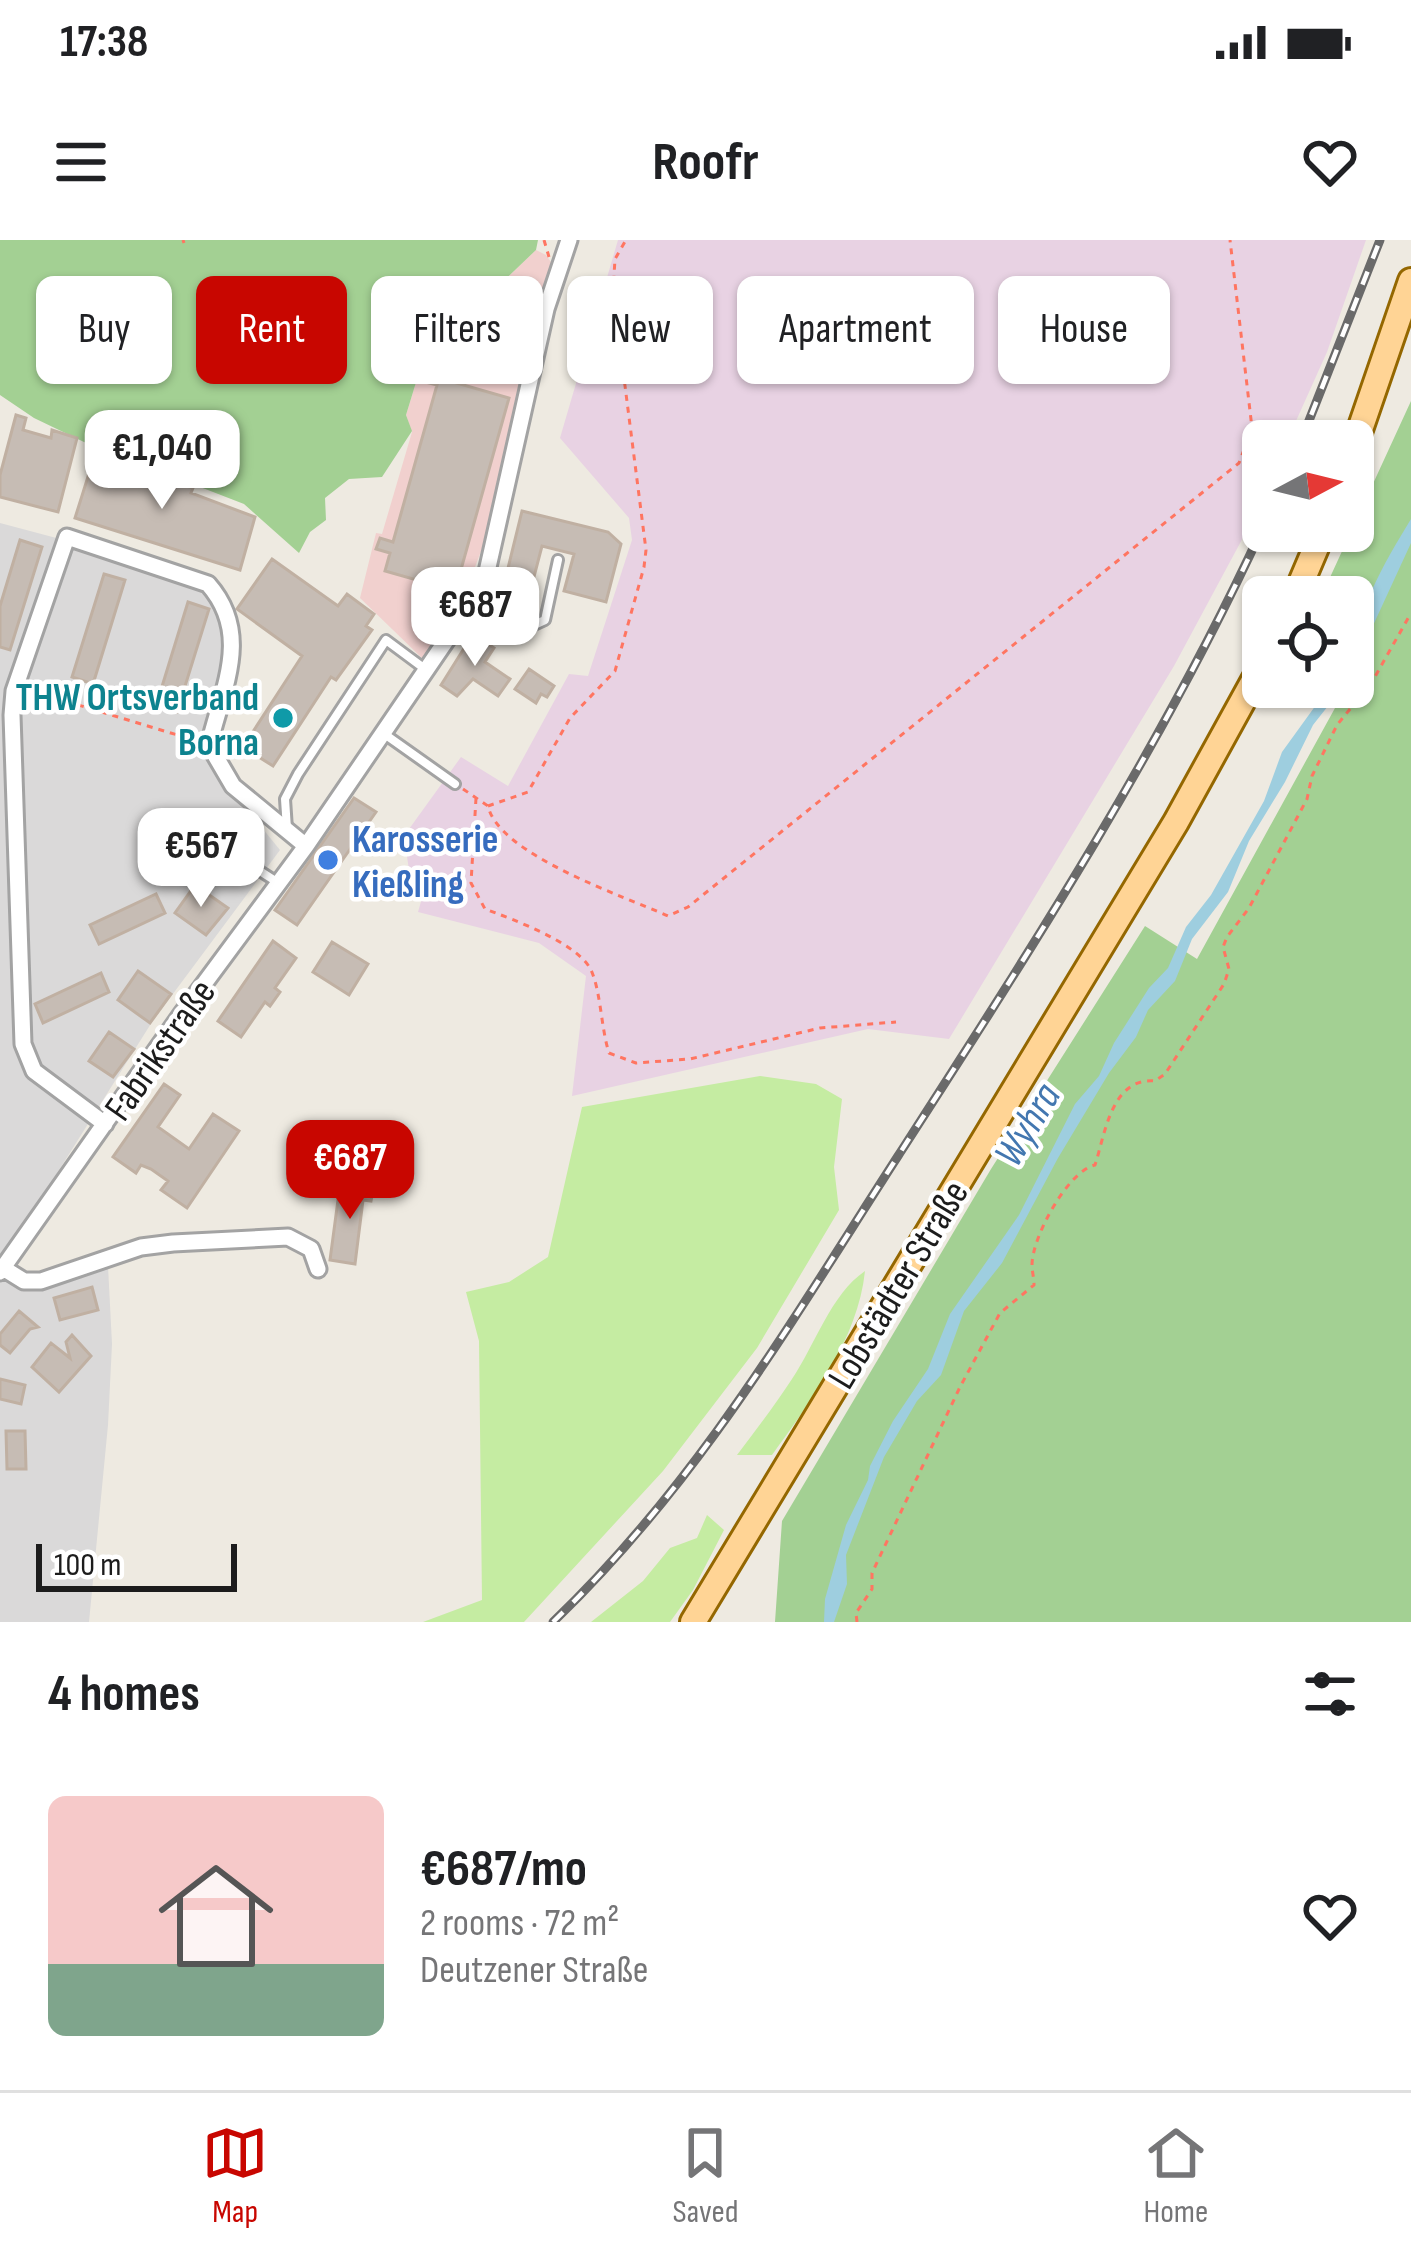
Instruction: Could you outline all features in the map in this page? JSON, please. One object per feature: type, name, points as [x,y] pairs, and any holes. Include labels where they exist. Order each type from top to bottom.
[{"type":"main road","points":[[1363,420],[1411,281]]},
{"type":"main road","name":"Lobstädter Straße","points":[[693,1622],[1242,707]]},
{"type":"street","name":"Fabrikstraße","points":[[2,1270],[306,846],[484,585],[546,309],[568,240]]},
{"type":"street","points":[[105,1124],[34,1071],[22,1044],[14,691],[68,537],[208,584],[224,602],[232,621],[232,654],[209,745],[233,786],[306,846]]},
{"type":"street","points":[[2,1270],[24,1281],[41,1281],[141,1247],[288,1237],[311,1249],[318,1269]]},
{"type":"lane","points":[[472,603],[491,616],[532,626],[545,620],[559,560]]},
{"type":"lane","points":[[287,830],[285,799],[298,774],[386,640],[426,670]]},
{"type":"lane","points":[[383,733],[455,784]]},
{"type":"lane","points":[[238,857],[279,883]]},
{"type":"path","points":[[488,806],[528,792],[570,718],[615,671],[644,567],[646,550],[613,292],[616,260],[626,240]]},
{"type":"path","points":[[455,784],[488,806],[490,818],[517,846],[668,916],[688,907],[1239,463],[1252,428],[1230,240]]},
{"type":"path","points":[[857,1622],[856,1613],[872,1589],[872,1573],[960,1387],[1000,1313],[1034,1285],[1031,1263],[1058,1198],[1075,1175],[1095,1165],[1098,1145],[1126,1087],[1165,1074],[1224,984],[1229,969],[1223,947],[1227,938],[1249,908],[1307,800],[1312,776],[1337,725],[1372,682],[1411,613]]},
{"type":"path","points":[[14,691],[41,691],[209,745]]},
{"type":"path","points":[[476,798],[471,883],[485,909],[523,923],[590,967],[609,1053],[636,1064],[690,1059],[820,1028],[896,1022]]},
{"type":"shaded area","points":[[618,240],[1366,240],[1327,352],[1296,420],[1242,420],[1242,539],[1174,666],[949,1039],[868,1029],[572,1096],[586,976],[539,943],[418,912],[426,884],[409,870],[404,836],[461,757],[508,786],[569,674],[588,676],[632,540],[629,518],[560,438],[576,384],[713,384],[713,276],[607,276]]},
{"type":"shaded area","points":[[536,250],[546,255],[553,265],[543,310],[543,276],[509,276]]},
{"type":"shaded area","points":[[416,384],[527,384],[483,546],[450,620],[424,660],[360,598],[376,533],[382,534],[412,432],[406,415]]},
{"type":"shaded area","points":[[0,523],[214,580],[242,642],[215,770],[280,850],[152,1022],[0,1264]]},
{"type":"shaded area","points":[[108,1266],[112,1344],[108,1425],[89,1622],[0,1622],[0,1278]]},
{"type":"green space","points":[[0,240],[538,240],[536,250],[509,276],[371,276],[371,384],[416,384],[406,415],[412,431],[382,477],[349,479],[325,498],[326,520],[310,532],[299,553],[244,504],[84,442],[0,395]]},
{"type":"green space","points":[[1411,401],[1411,1622],[775,1622],[782,1521],[991,1169],[1145,926],[1197,959],[1335,708],[1374,708],[1374,576],[1331,576],[1342,552],[1374,552],[1374,482]]},
{"type":"green space","points":[[760,1076],[816,1084],[842,1099],[834,1167],[839,1210],[757,1348],[663,1471],[524,1622],[423,1622],[482,1600],[479,1341],[466,1292],[509,1282],[548,1257],[582,1107]]},
{"type":"green space","points":[[865,1271],[843,1345],[802,1413],[772,1455],[737,1455],[792,1379],[842,1293]]},
{"type":"green space","points":[[707,1515],[724,1530],[693,1590],[670,1622],[591,1622],[643,1581],[670,1548],[697,1538]]},
{"type":"water","points":[[1411,519],[1411,543],[1374,623],[1374,586]]},
{"type":"water","points":[[1314,708],[1326,708],[1249,841],[1228,892],[1192,939],[1175,981],[1148,1010],[1136,1037],[1058,1158],[1002,1263],[964,1311],[941,1375],[917,1401],[884,1457],[846,1555],[847,1584],[834,1622],[824,1622],[825,1599],[846,1525],[893,1421],[928,1369],[950,1314],[1019,1215],[1075,1104],[1099,1076],[1114,1043],[1149,988],[1168,968],[1186,927],[1211,895],[1264,801],[1282,752]]},
{"type":"building","points":[[433,384],[460,384],[509,398],[455,591],[385,571],[390,553],[376,549],[380,538],[393,542],[437,385]]},
{"type":"building","points":[[16,415],[26,418],[23,430],[51,438],[52,430],[77,438],[58,512],[0,497],[0,475]]},
{"type":"building","points":[[96,451],[156,469],[154,475],[193,488],[191,493],[255,517],[240,570],[75,518]]},
{"type":"building","points":[[522,511],[608,532],[621,544],[606,602],[564,591],[574,554],[542,546],[524,615],[498,609]]},
{"type":"building","points":[[20,540],[42,547],[10,650],[0,647],[0,606]]},
{"type":"building","points":[[272,559],[338,606],[347,594],[374,614],[366,626],[372,630],[336,680],[331,677],[273,766],[243,747],[302,656],[237,609]]},
{"type":"building","points":[[104,574],[125,580],[93,684],[72,677]]},
{"type":"building","points":[[188,602],[209,609],[177,712],[156,706]]},
{"type":"building","points":[[473,634],[494,648],[485,662],[510,679],[498,696],[473,679],[457,696],[441,685]]},
{"type":"building","points":[[529,669],[554,686],[536,703],[515,689]]},
{"type":"building","points":[[354,798],[376,812],[297,925],[275,910]]},
{"type":"building","points":[[210,816],[219,834],[153,865],[144,846]]},
{"type":"building","points":[[195,885],[228,908],[206,935],[175,913]]},
{"type":"building","points":[[156,894],[165,913],[99,944],[90,925]]},
{"type":"building","points":[[273,941],[296,958],[275,988],[280,992],[270,1006],[265,1002],[241,1037],[218,1021]]},
{"type":"building","points":[[332,942],[368,964],[349,995],[313,972]]},
{"type":"building","points":[[138,971],[171,994],[150,1023],[118,1000]]},
{"type":"building","points":[[101,973],[109,992],[43,1023],[35,1004]]},
{"type":"building","points":[[109,1032],[134,1049],[113,1077],[89,1061]]},
{"type":"building","points":[[164,1084],[180,1095],[158,1127],[189,1149],[213,1114],[239,1131],[187,1208],[161,1190],[168,1181],[151,1169],[141,1165],[136,1173],[113,1157]]},
{"type":"building","points":[[349,1181],[374,1184],[371,1201],[363,1200],[355,1264],[330,1260],[338,1200],[346,1201]]},
{"type":"building","points":[[92,1287],[98,1310],[60,1320],[54,1298]]},
{"type":"building","points":[[19,1311],[38,1327],[30,1329],[10,1353],[0,1345],[0,1334]]},
{"type":"building","points":[[72,1335],[91,1356],[59,1392],[32,1367],[51,1343],[70,1358],[66,1342]]},
{"type":"building","points":[[0,1379],[25,1385],[21,1404],[0,1399]]},
{"type":"building","points":[[6,1431],[25,1431],[26,1469],[7,1469]]},
{"type":"railway","points":[[1309,420],[1380,240]]},
{"type":"railway","points":[[553,1622],[605,1569],[697,1458],[819,1279],[1092,848],[1182,690],[1251,552]]},
{"type":"place","name":"THW Ortsverband Borna","points":[[283,718]]},
{"type":"place","name":"Karosserie Kießling","points":[[328,860]]},
{"type":"water label","name":"Wyhra","points":[[1026,1124]]}]
